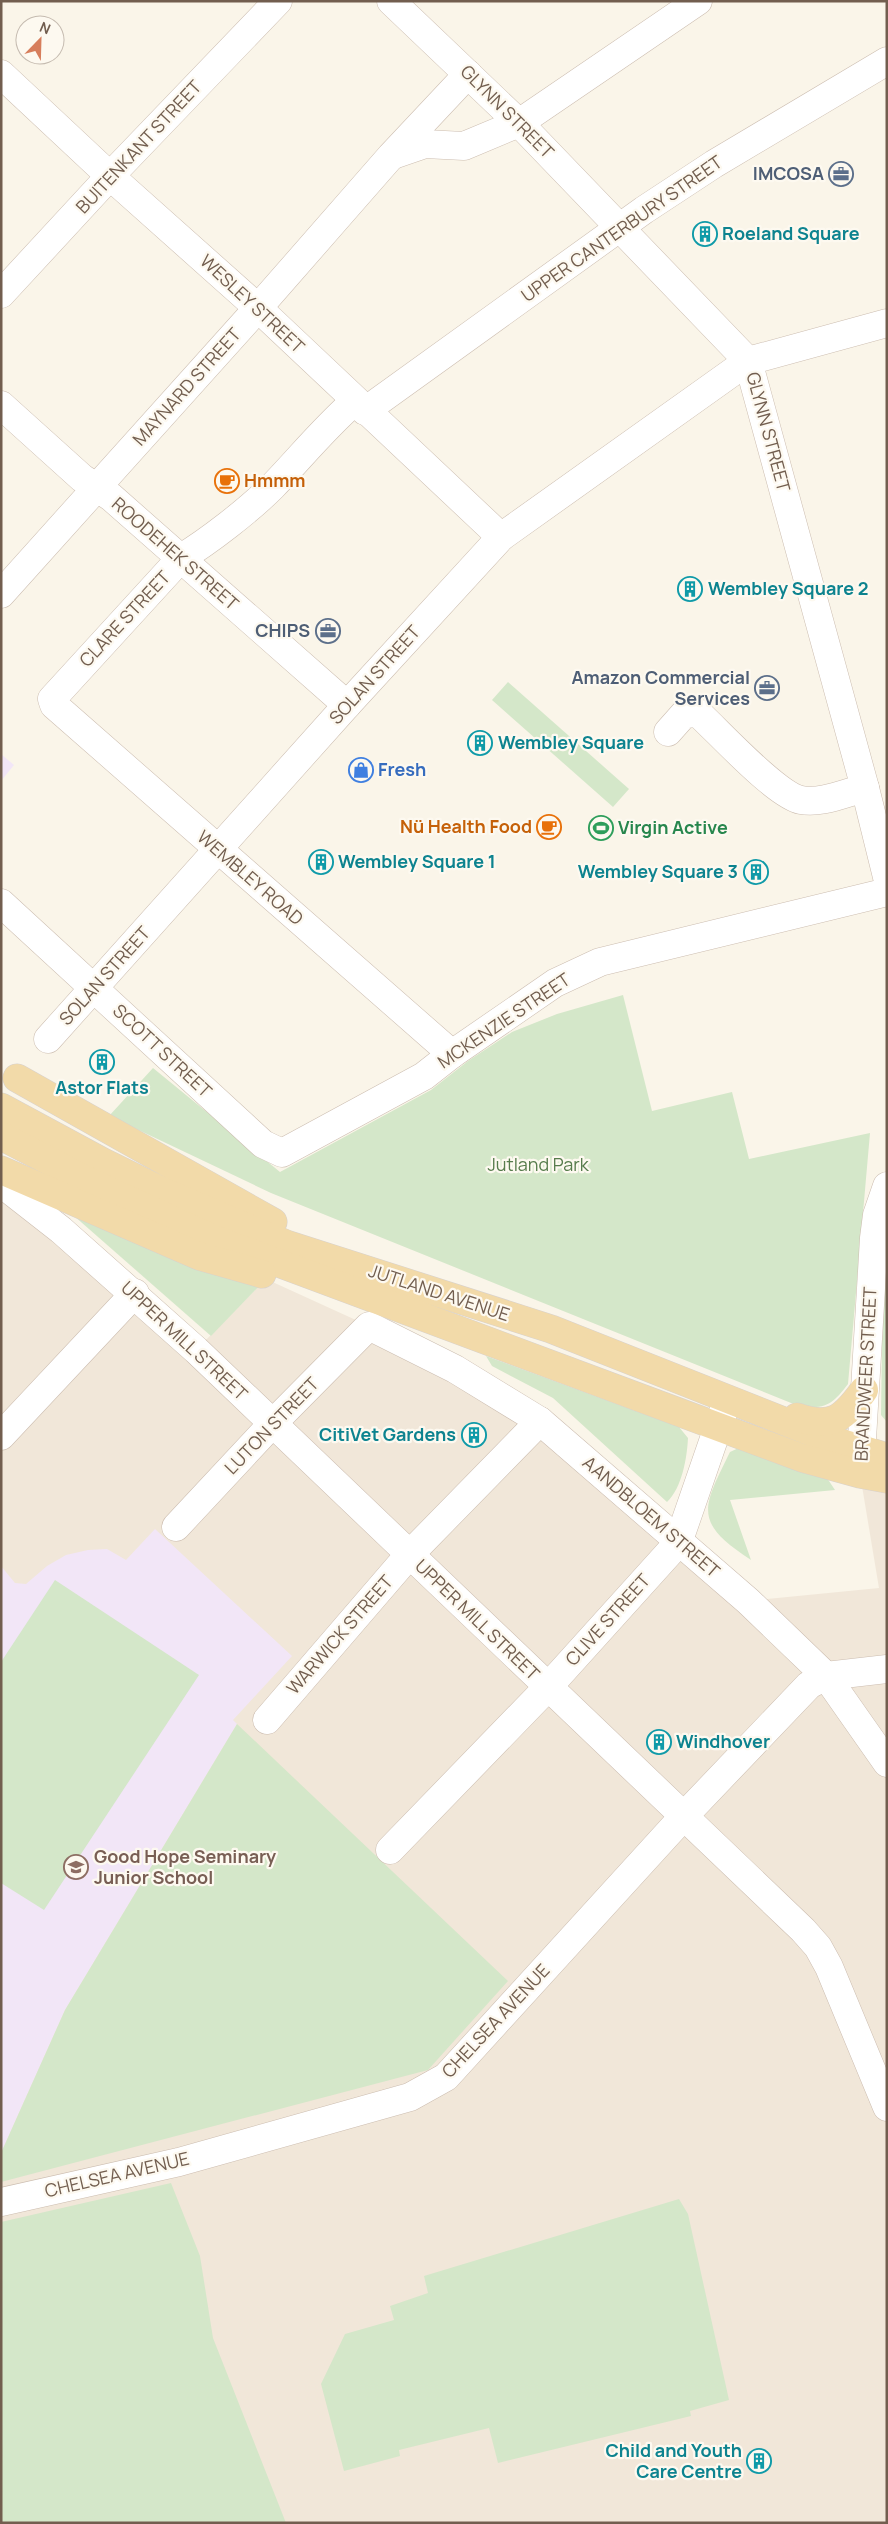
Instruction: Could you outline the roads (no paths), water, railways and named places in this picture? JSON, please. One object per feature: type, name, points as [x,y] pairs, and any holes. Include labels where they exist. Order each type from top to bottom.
[{"type":"main road","points":[[9,1073],[344,1263]]},
{"type":"main road","name":"JUTLAND AVENUE","points":[[1,1107],[98,1173],[214,1238],[802,1458],[869,1461]]},
{"type":"main road","name":"JUTLAND AVENUE","points":[[1,1136],[98,1173],[164,1192],[286,1244],[551,1329],[759,1411],[869,1461],[887,1479]]},
{"type":"main road","points":[[1,1170],[200,1256],[304,1286],[378,1300]]},
{"type":"main road","points":[[759,1411],[773,1409],[815,1423],[828,1421],[840,1418],[849,1410],[864,1390]]},
{"type":"street","name":"BUITENKANT STREET","points":[[1,294],[110,176],[278,1]]},
{"type":"street","name":"GLYNN STREET","points":[[390,1],[519,124],[748,361],[865,788],[887,877]]},
{"type":"street","name":"MAYNARD STREET","points":[[391,156],[425,144],[464,146],[519,124],[698,1]]},
{"type":"street","name":"UPPER CANTERBURY STREET","points":[[360,406],[714,164],[887,61]]},
{"type":"street","name":"WESLEY STREET","points":[[1,74],[110,176],[258,308],[501,537]]},
{"type":"street","name":"MAYNARD STREET","points":[[1,594],[258,308],[391,156],[468,74]]},
{"type":"street","points":[[748,361],[887,323]]},
{"type":"street","name":"SOLAN STREET","points":[[48,1039],[347,705],[501,537],[748,361]]},
{"type":"street","name":"ROODEHEK STREET","points":[[1,405],[82,478],[111,497],[347,705]]},
{"type":"street","name":"CLARE STREET","points":[[52,699],[181,558],[198,547],[271,488],[332,421],[360,406]]},
{"type":"street","name":"WEMBLEY ROAD","points":[[52,699],[54,705],[452,1054]]},
{"type":"street","points":[[668,732],[684,714],[698,713],[786,794],[801,800],[824,799],[865,788]]},
{"type":"street","name":"MCKENZIE STREET","points":[[282,1153],[424,1076],[452,1054],[555,982],[600,962],[887,892]]},
{"type":"street","name":"SCOTT STREET","points":[[1,903],[263,1144],[282,1153]]},
{"type":"street","name":"UPPER MILL STREET","points":[[1,1183],[61,1230],[134,1293],[803,1930],[818,1947],[829,1967],[887,2107]]},
{"type":"street","name":"BRANDWEER STREET","points":[[869,1461],[864,1390],[874,1238],[877,1215],[887,1186]]},
{"type":"street","points":[[1,1436],[134,1293]]},
{"type":"street","name":"LUTON STREET","points":[[176,1528],[272,1424],[369,1326]]},
{"type":"street","name":"AANDBLOEM STREET","points":[[369,1326],[455,1369],[540,1421],[678,1543],[748,1601],[826,1676],[887,1763]]},
{"type":"street","name":"CLIVE STREET","points":[[390,1850],[548,1688],[678,1543],[728,1398]]},
{"type":"street","name":"WARWICK STREET","points":[[267,1720],[409,1555],[540,1421]]},
{"type":"street","points":[[826,1676],[887,1669]]},
{"type":"street","name":"CHELSEA AVENUE","points":[[1,2202],[180,2162],[410,2097],[430,2088],[446,2077],[683,1817],[809,1685],[826,1676]]},
{"type":"place","name":"IMCOSA","points":[[841,174]]},
{"type":"place","name":"Roeland Square","points":[[705,234]]},
{"type":"place","name":"Hmmm","points":[[227,481]]},
{"type":"place","name":"Wembley Square 2","points":[[690,589]]},
{"type":"place","name":"CHIPS","points":[[328,631]]},
{"type":"place","name":"Amazon Commercial Services","points":[[767,688]]},
{"type":"place","name":"Wembley Square","points":[[480,743]]},
{"type":"place","name":"Fresh","points":[[361,770]]},
{"type":"place","name":"Nü Health Food","points":[[549,827]]},
{"type":"place","name":"Virgin Active","points":[[601,828]]},
{"type":"place","name":"Wembley Square 1","points":[[321,862]]},
{"type":"place","name":"Wembley Square 3","points":[[756,872]]},
{"type":"place","name":"Astor Flats","points":[[102,1062]]},
{"type":"place","name":"CitiVet Gardens","points":[[474,1435]]},
{"type":"place","name":"Windhover","points":[[659,1742]]},
{"type":"place","name":"Good Hope Seminary Junior School","points":[[76,1867]]},
{"type":"place","name":"Child and Youth Care Centre","points":[[759,2461]]},
{"type":"park label","name":"Jutland Park","points":[[538,1165]]}]
